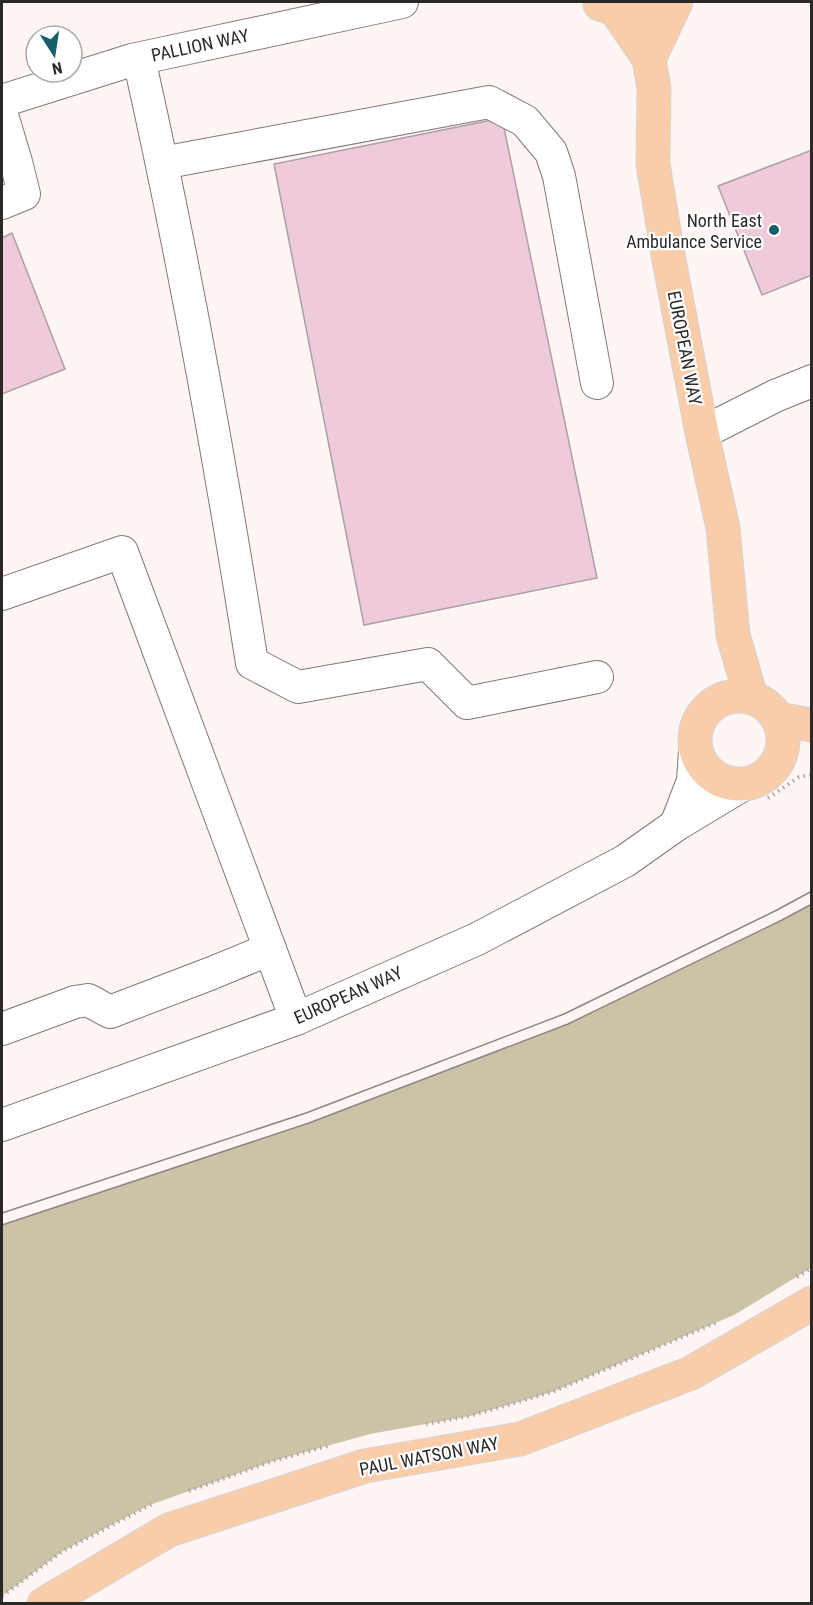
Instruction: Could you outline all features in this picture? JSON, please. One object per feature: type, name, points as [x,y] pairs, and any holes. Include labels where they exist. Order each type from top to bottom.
[{"type":"main road","points":[[606,5],[626,12],[657,7],[664,2]]},
{"type":"main road","points":[[606,5],[649,59],[676,2]]},
{"type":"main road","name":"EUROPEAN WAY","points":[[649,59],[654,88],[653,164],[702,433],[723,528],[735,698]]},
{"type":"main road","points":[[735,698],[765,703],[778,719],[784,737],[797,749],[777,763],[767,775],[744,784],[733,784],[718,779],[708,772],[695,751],[695,729],[706,708],[735,698]]},
{"type":"main road","points":[[778,719],[812,725]]},
{"type":"main road","name":"PAUL WATSON WAY","points":[[44,1604],[169,1530],[364,1466],[520,1439],[691,1373],[812,1303]]},
{"type":"street","name":"PALLION WAY","points":[[2,101],[139,59],[402,2]]},
{"type":"street","points":[[139,59],[197,333],[226,496],[252,663],[298,687],[428,664],[467,703],[597,677]]},
{"type":"street","points":[[162,163],[489,102],[525,121],[551,152],[559,176],[597,383]]},
{"type":"street","points":[[2,115],[24,194],[2,203]]},
{"type":"street","points":[[702,433],[775,396],[812,381]]},
{"type":"street","points":[[2,594],[122,552],[296,1019]]},
{"type":"street","points":[[676,825],[693,781],[695,751]]},
{"type":"street","name":"EUROPEAN WAY","points":[[2,1125],[296,1019],[477,939],[625,861],[676,825],[744,784]]},
{"type":"street","points":[[2,1029],[75,1002],[88,1000],[110,1012],[270,949]]},
{"type":"shaded area","points":[[811,904],[811,1268],[734,1315],[552,1392],[470,1416],[370,1434],[273,1461],[147,1506],[63,1551],[2,1596],[2,1225],[309,1123],[568,1024]]},
{"type":"building","points":[[502,118],[597,578],[364,625],[274,164]]},
{"type":"building","name":"North East Ambulance Service","points":[[812,150],[812,275],[762,295],[718,186]]},
{"type":"building","points":[[12,233],[65,369],[2,394],[2,238]]},
{"type":"tram line","points":[[2,1213],[306,1113],[564,1014],[812,891]]},
{"type":"tram line","points":[[2,1225],[309,1123],[568,1024],[812,904]]},
{"type":"place","name":"North East Ambulance Service","points":[[774,230]]}]
